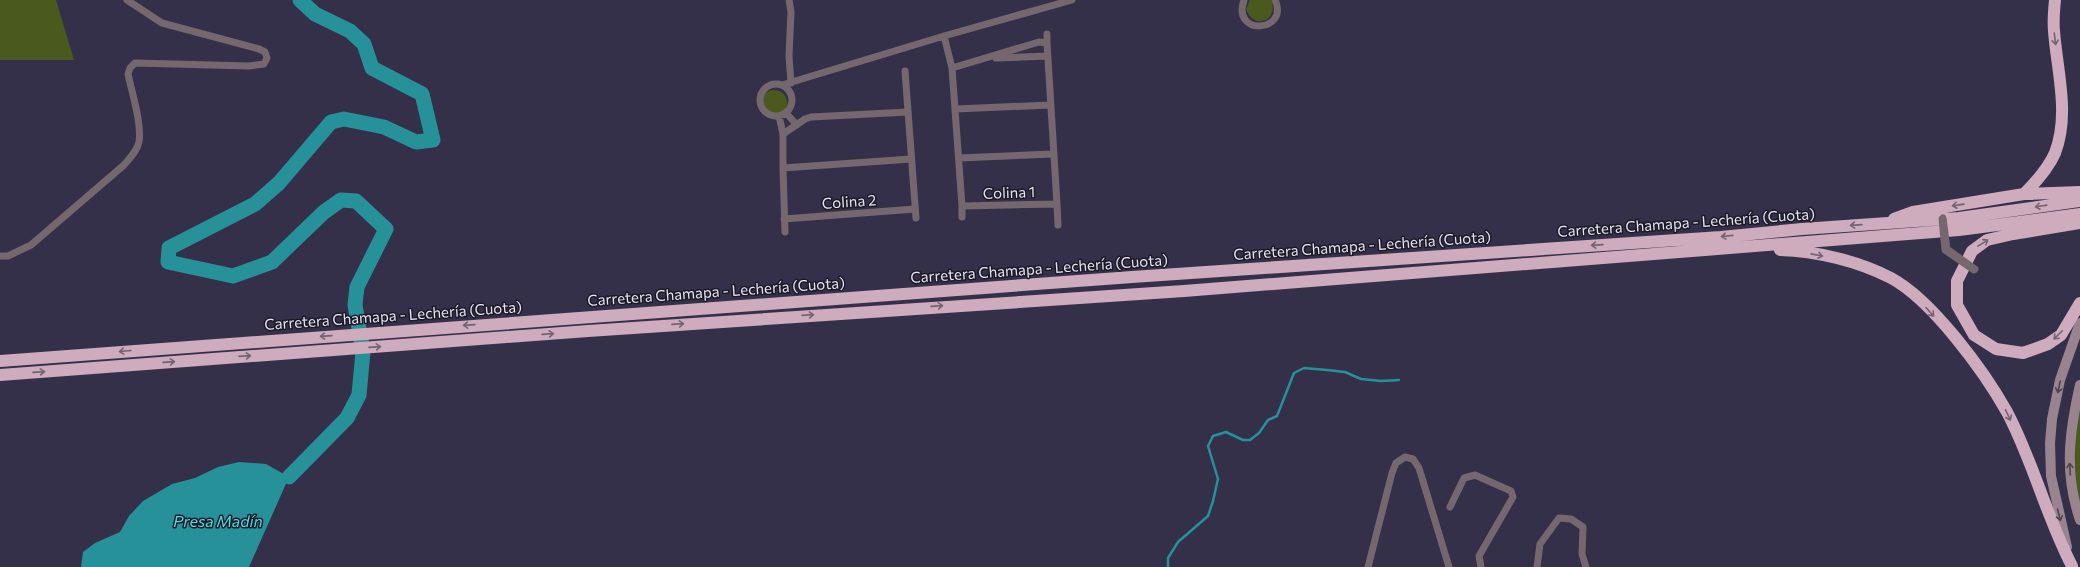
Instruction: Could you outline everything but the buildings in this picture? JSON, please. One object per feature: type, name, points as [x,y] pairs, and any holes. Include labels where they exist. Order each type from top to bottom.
[{"type":"highway","points":[[2024,194],[2049,164],[2055,152],[2062,122],[2062,106],[2054,29],[2055,0]]},
{"type":"highway","points":[[1882,224],[1913,212],[2024,194],[2080,192]]},
{"type":"highway","name":"Carretera Chamapa - Lechería (Cuota)","points":[[0,361],[508,322],[1721,237],[1959,218],[2080,201]]},
{"type":"highway","name":"Carretera Chamapa - Lechería (Cuota)","points":[[0,375],[968,304],[1184,291],[1959,230],[2080,214]]},
{"type":"highway","points":[[2080,223],[2012,234],[1987,240],[1972,251],[1957,281],[1957,305],[1974,334],[1996,349],[2023,353],[2048,344],[2060,335],[2080,303]]},
{"type":"highway","points":[[1722,248],[1793,250],[1846,260],[1891,278],[1919,298],[1982,371],[2007,413],[2029,461],[2057,537],[2073,566]]},
{"type":"main road","points":[[2073,566],[2051,476],[2050,443],[2052,420],[2060,380],[2080,324]]},
{"type":"main road","points":[[2080,385],[2069,443],[2073,500],[2080,520]]},
{"type":"street","points":[[0,256],[8,256],[31,245],[124,165],[134,154],[139,142],[139,129],[128,74],[130,68],[135,63],[249,66],[264,64],[267,58],[265,52],[259,49],[162,23],[127,0]]},
{"type":"street","points":[[789,0],[792,12],[789,56],[791,83]]},
{"type":"street","points":[[782,85],[788,90],[792,98],[791,106],[786,113],[778,116],[770,115],[763,111],[760,98],[762,91],[769,85],[791,83],[944,36],[1072,0]]},
{"type":"street","points":[[1244,0],[1241,8],[1244,19],[1252,26],[1263,27],[1273,22],[1278,12],[1275,0]]},
{"type":"street","name":"Colina 1","points":[[1046,34],[1058,225]]},
{"type":"street","name":"Colina 1","points":[[944,36],[952,68],[956,109],[962,218]]},
{"type":"street","points":[[952,68],[1039,42],[1047,43]]},
{"type":"street","points":[[986,59],[1048,56]]},
{"type":"street","points":[[905,71],[916,218]]},
{"type":"street","points":[[956,109],[1050,105]]},
{"type":"street","points":[[783,134],[811,117],[908,112]]},
{"type":"street","points":[[786,113],[797,125]]},
{"type":"street","points":[[778,116],[783,134],[785,232]]},
{"type":"street","points":[[959,158],[1053,154]]},
{"type":"street","points":[[783,168],[911,160]]},
{"type":"street","name":"Colina 1","points":[[962,206],[1057,204]]},
{"type":"street","name":"Colina 2","points":[[784,219],[915,209]]},
{"type":"street","points":[[1944,218],[1947,249],[1975,269],[1974,270],[1945,250],[1942,219],[1944,218]]},
{"type":"street","points":[[1368,567],[1392,473],[1396,463],[1405,457],[1413,459],[1419,468],[1449,567]]},
{"type":"street","points":[[1450,507],[1464,478],[1475,475],[1511,491],[1513,497],[1479,556],[1481,567]]},
{"type":"street","points":[[1537,567],[1540,544],[1559,518],[1571,519],[1583,527],[1582,554],[1586,567]]},
{"type":"shaded area","points":[[0,0],[56,0],[74,60],[0,60]]},
{"type":"shaded area","points":[[1250,0],[1271,0],[1273,7],[1269,18],[1264,21],[1254,20],[1246,9]]},
{"type":"shaded area","points":[[774,90],[783,94],[787,103],[783,112],[774,116],[765,112],[761,103],[765,94]]},
{"type":"shaded area","points":[[2080,385],[2080,520],[2070,473]]},
{"type":"water","name":"Presa Madín","points":[[239,462],[266,464],[289,477],[249,567],[81,567],[83,552],[95,543],[120,532],[129,516],[143,501],[172,484],[195,478],[218,467]]},
{"type":"waterway","points":[[289,477],[347,418],[359,395],[363,352],[355,305],[357,287],[386,229],[356,201],[341,200],[324,212],[272,262],[233,276],[168,262],[169,248],[255,204],[279,183],[331,122],[344,119],[384,127],[416,142],[433,140],[422,94],[372,68],[364,44],[350,31],[315,14],[300,0]]},
{"type":"waterway","points":[[1168,567],[1168,558],[1178,542],[1208,516],[1218,479],[1208,446],[1213,436],[1226,432],[1243,440],[1250,440],[1259,433],[1268,420],[1277,416],[1294,373],[1304,368],[1345,372],[1361,379],[1381,381],[1399,380]]}]
